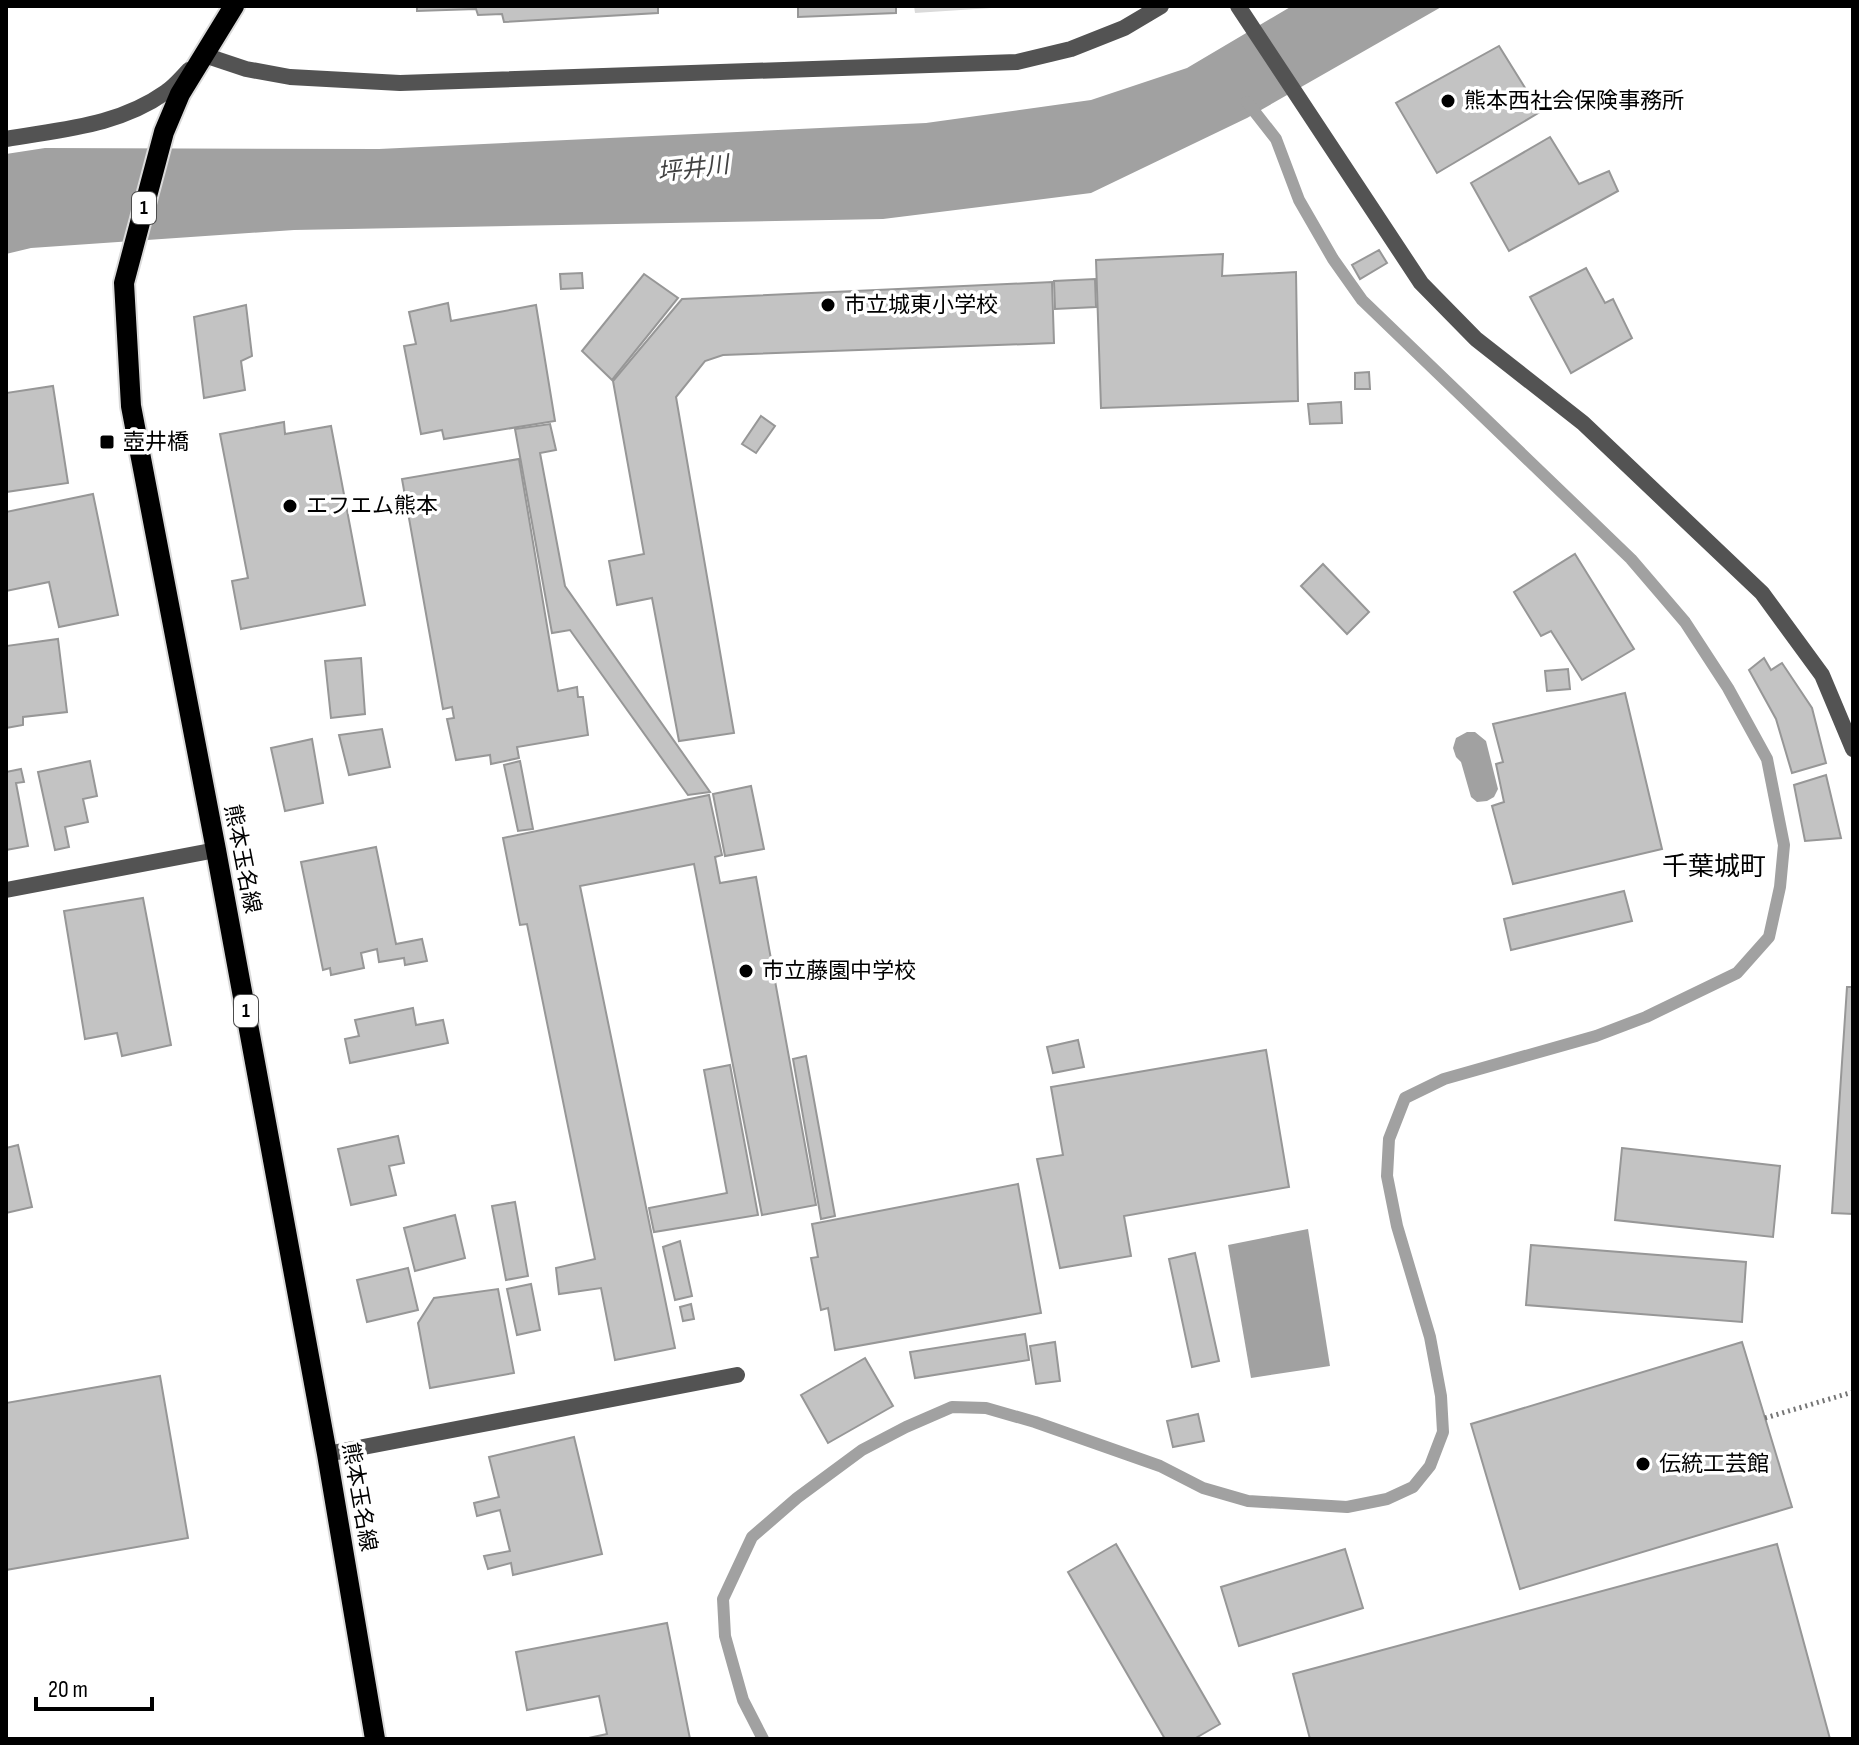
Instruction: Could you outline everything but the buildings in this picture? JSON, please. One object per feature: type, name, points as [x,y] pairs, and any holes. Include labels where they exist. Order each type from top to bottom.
[{"type":"main road","name":"熊本玉名線","points":[[234,6],[180,94],[164,132],[124,283],[131,406],[327,1454],[375,1739]]},
{"type":"street","points":[[6,139],[107,122],[119,117],[169,91],[204,55],[246,69],[290,77],[400,83],[1017,62],[1071,49],[1124,28],[1161,6]]},
{"type":"street","points":[[1238,6],[1421,283],[1476,339],[1583,423],[1762,593],[1822,675],[1853,749]]},
{"type":"street","points":[[6,890],[216,850]]},
{"type":"street","points":[[327,1454],[737,1375]]},
{"type":"path","points":[[1765,1418],[1853,1392]]},
{"type":"shaded area","points":[[914,6],[1023,6],[915,13]]},
{"type":"water","name":"坪井川","points":[[1292,6],[1443,6],[1247,118],[1091,193],[883,219],[294,230],[31,248],[6,254],[6,154],[45,148],[379,149],[926,123],[1091,100],[1187,68]]},
{"type":"water","points":[[1467,732],[1475,732],[1486,741],[1498,789],[1494,797],[1487,801],[1477,802],[1471,797],[1461,762],[1453,748],[1456,738]]},
{"type":"water","points":[[1308,1229],[1330,1366],[1251,1378],[1228,1245]]},
{"type":"waterway","points":[[763,1739],[743,1700],[725,1636],[723,1599],[752,1537],[797,1498],[862,1450],[952,1407],[986,1408],[1035,1422],[1160,1466],[1203,1488],[1248,1501],[1347,1507],[1387,1499],[1413,1487],[1430,1466],[1443,1432],[1441,1396],[1430,1337],[1397,1226],[1387,1176],[1389,1139],[1405,1098],[1444,1079],[1596,1036],[1646,1017],[1737,973],[1769,937],[1780,887],[1784,845],[1767,759],[1728,688],[1685,622],[1631,559],[1362,300],[1333,259],[1299,200],[1276,139],[1247,102]]},
{"type":"place","name":"熊本西社会保険事務所","points":[[1448,101]]},
{"type":"place","name":"市立城東小学校","points":[[828,305]]},
{"type":"place","name":"壺井橋","points":[[107,442]]},
{"type":"place","name":"エフエム熊本","points":[[290,506]]},
{"type":"place","name":"市立藤園中学校","points":[[746,971]]},
{"type":"place","name":"伝統工芸館","points":[[1643,1464]]},
{"type":"district","name":"千葉城町","points":[[1714,867]]}]
